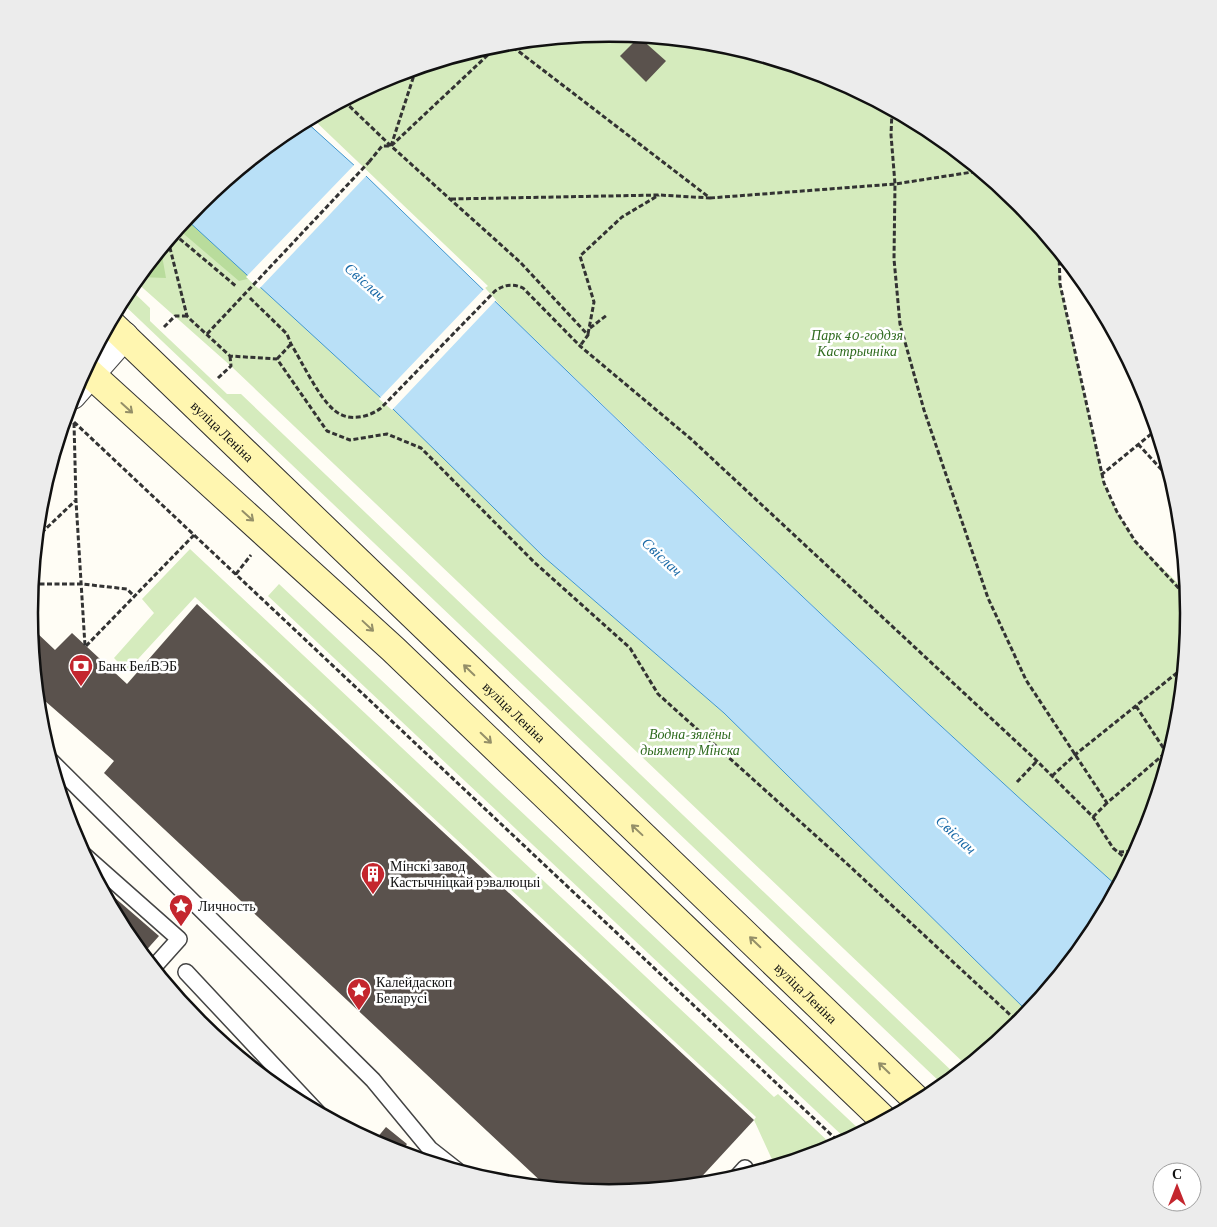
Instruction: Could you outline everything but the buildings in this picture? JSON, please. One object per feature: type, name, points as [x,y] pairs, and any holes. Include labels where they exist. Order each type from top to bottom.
[{"type":"main road","name":"вуліца Леніна","points":[[117,329],[913,1096]]},
{"type":"main road","points":[[90,374],[393,649],[880,1116]]},
{"type":"street","points":[[98,356],[117,329]]},
{"type":"lane","points":[[60,770],[373,1080],[425,1154]]},
{"type":"lane","points":[[96,865],[179,940],[157,964]]},
{"type":"lane","points":[[186,972],[302,1095]]},
{"type":"path","points":[[516,50],[710,198]]},
{"type":"path","points":[[207,334],[382,146],[391,146],[487,55]]},
{"type":"path","points":[[391,146],[413,77]]},
{"type":"path","points":[[348,105],[520,262],[588,335]]},
{"type":"path","points":[[892,118],[891,135],[895,184],[894,259],[900,324],[924,410],[988,598],[1026,680],[1107,803]]},
{"type":"path","points":[[451,200],[659,195],[710,198],[895,184],[971,172]]},
{"type":"path","points":[[580,346],[588,335],[594,302],[580,256],[622,217],[659,195]]},
{"type":"path","points":[[178,238],[237,287]]},
{"type":"path","points":[[170,248],[187,316],[230,356],[278,360]]},
{"type":"path","points":[[1059,263],[1060,284],[1102,475],[1116,512],[1135,541],[1179,588]]},
{"type":"path","points":[[250,298],[287,334],[291,344],[334,411],[350,417],[362,418],[372,416],[381,408],[491,294],[504,286],[516,285],[523,288],[580,346],[691,439],[1052,776],[1093,817],[1118,852],[1125,858]]},
{"type":"path","points":[[589,329],[607,315]]},
{"type":"path","points":[[164,327],[175,316],[187,316]]},
{"type":"path","points":[[278,360],[291,344]]},
{"type":"path","points":[[218,378],[231,366],[230,356]]},
{"type":"path","points":[[278,360],[327,431],[350,440],[387,434],[421,448],[534,562],[630,648],[658,694],[844,860],[1012,1017]]},
{"type":"path","points":[[194,535],[85,646],[76,501],[74,422],[834,1138]]},
{"type":"path","points":[[1102,475],[1150,434]]},
{"type":"path","points":[[1138,444],[1161,469]]},
{"type":"path","points":[[43,531],[76,501]]},
{"type":"path","points":[[39,584],[82,584],[127,589],[134,596]]},
{"type":"path","points":[[1052,776],[1076,754],[1176,674]]},
{"type":"path","points":[[1136,706],[1163,748]]},
{"type":"path","points":[[1093,817],[1161,756]]},
{"type":"path","points":[[1017,782],[1036,761]]},
{"type":"path","points":[[1118,852],[1127,851]]},
{"type":"green space","name":"Парк 40-годдзя Кастрычніка","points":[[608,42],[683,47],[720,53],[756,62],[827,86],[861,101],[926,139],[985,184],[1038,237],[1059,263],[1060,284],[1104,483],[1117,512],[1135,541],[1178,584],[1180,614],[1178,651],[1169,725],[1149,797],[1136,832],[1112,882],[961,745],[732,528],[504,310],[485,288],[488,286],[317,123],[356,101],[390,86],[425,73],[497,53],[534,47]]},
{"type":"green space","name":"Водна-зялёны дыяметр Мінска","points":[[192,224],[393,409],[544,557],[724,713],[1022,1006],[985,1043],[962,1062],[232,367],[141,286],[155,266]]},
{"type":"green space","points":[[192,224],[251,278],[239,281],[183,233]]},
{"type":"green space","points":[[162,257],[166,278],[147,277]]},
{"type":"green space","points":[[135,294],[150,308],[150,321],[227,394],[241,394],[951,1070],[938,1080],[127,308]]},
{"type":"green space","points":[[190,549],[774,1097],[778,1094],[827,1141],[772,1160],[754,1120],[756,1117],[195,597],[127,671],[114,658],[154,613],[142,599]]},
{"type":"green space","points":[[279,584],[857,1128],[841,1135],[268,596]]},
{"type":"water","name":"Свіслач","points":[[311,126],[366,176],[644,446],[832,624],[1021,800],[1112,882],[1083,931],[1038,990],[1022,1006],[724,713],[544,557],[393,409],[191,224],[232,184],[261,160]]},
{"type":"pier","points":[[356,163],[368,174],[259,289],[246,277]]},
{"type":"pier","points":[[485,288],[496,300],[392,410],[379,399]]},
{"type":"place","name":"Банк БелВЭБ","points":[[81,687]]},
{"type":"place","name":"Мінскі завод Кастычніцкай рэвалюцыі","points":[[373,895]]},
{"type":"place","name":"Личность","points":[[181,927]]},
{"type":"place","name":"Калейдаскоп Беларусі","points":[[359,1011]]}]
